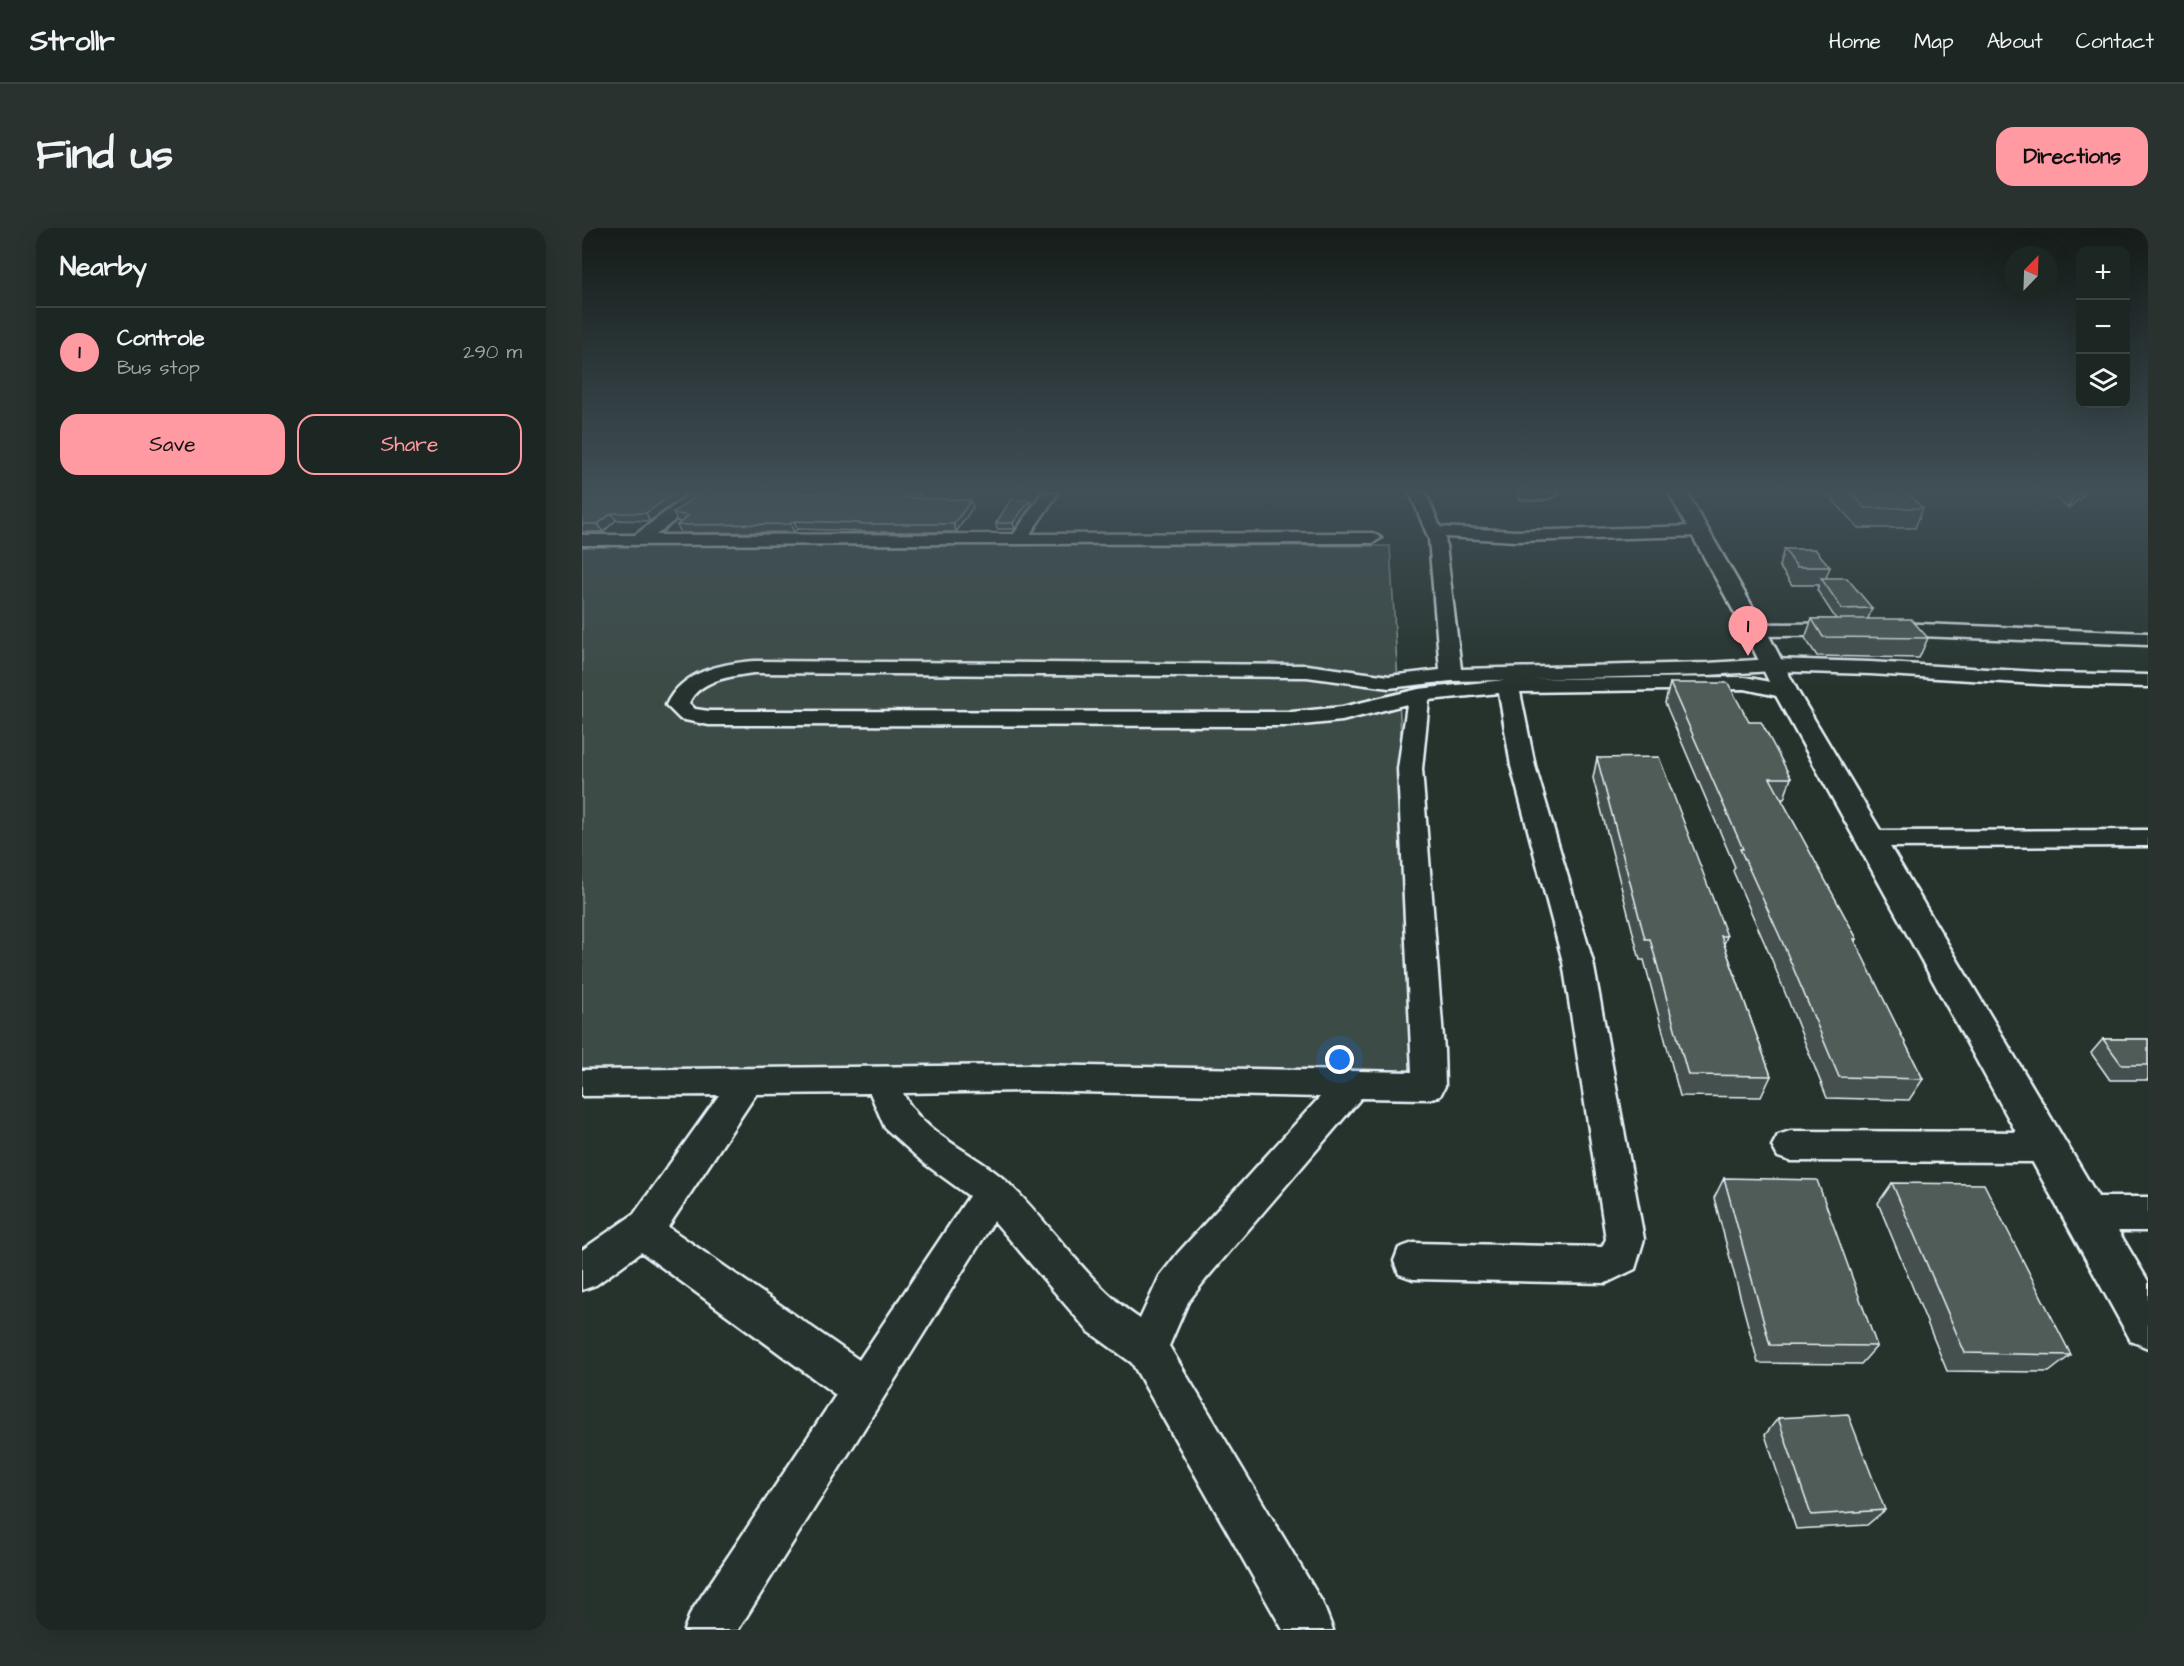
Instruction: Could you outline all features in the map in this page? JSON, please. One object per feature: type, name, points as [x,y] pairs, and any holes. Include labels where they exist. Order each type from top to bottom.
[{"type":"main road","points":[[1714,558],[1755,630],[1779,678],[2148,1325]]},
{"type":"street","points":[[1438,558],[1451,675]]},
{"type":"street","points":[[1755,630],[1894,629],[2148,639]]},
{"type":"street","points":[[1779,678],[1714,676],[1451,675],[1418,686],[1342,714],[1292,719],[709,718],[688,714],[677,705],[679,698],[694,684],[724,672],[754,667],[1307,671],[1418,686],[1508,686],[1714,676],[1745,682],[1870,668],[2055,679],[2148,681]]},
{"type":"street","points":[[582,1083],[1029,1078],[1428,1086],[1428,1050],[1410,770],[1418,686]]},
{"type":"street","points":[[1413,1261],[1606,1265],[1621,1256],[1625,1239],[1578,962],[1523,766],[1508,686]]},
{"type":"street","points":[[1871,839],[2148,838]]},
{"type":"street","points":[[582,1272],[647,1226],[748,1080]]},
{"type":"street","points":[[881,1080],[897,1118],[937,1153],[992,1192],[1102,1317],[1147,1348],[1305,1619],[1308,1630]]},
{"type":"street","points":[[1147,1348],[1174,1289],[1352,1085]]},
{"type":"street","points":[[1790,1146],[2047,1147]]},
{"type":"street","points":[[709,1630],[992,1192]]},
{"type":"street","points":[[2085,1214],[2148,1214]]},
{"type":"street","points":[[647,1226],[656,1242],[864,1389]]},
{"type":"shaded area","points":[[582,558],[1391,558],[1421,1074],[582,1072]]},
{"type":"building","points":[[1791,558],[1823,558],[1830,567],[1797,567]]},
{"type":"building","points":[[1821,578],[1847,578],[1872,608],[1842,609]]},
{"type":"building","points":[[1812,619],[1911,619],[1928,638],[1823,637]]},
{"type":"building","points":[[1670,683],[1728,683],[1749,722],[1761,722],[1791,778],[1770,778],[1857,939],[1854,939],[1923,1079],[1839,1077]]},
{"type":"building","points":[[1659,757],[1727,936],[1721,936],[1771,1076],[1688,1075],[1650,939],[1645,939],[1597,758]]},
{"type":"building","points":[[2103,1039],[2148,1039],[2148,1065],[2122,1065]]},
{"type":"building","points":[[1724,1178],[1817,1180],[1877,1346],[1770,1345]]},
{"type":"building","points":[[1892,1183],[1984,1184],[2071,1355],[1965,1353]]},
{"type":"building","points":[[1848,1414],[1885,1510],[1811,1515],[1778,1418]]},
{"type":"place","name":"Controle","points":[[1748,656]]}]
